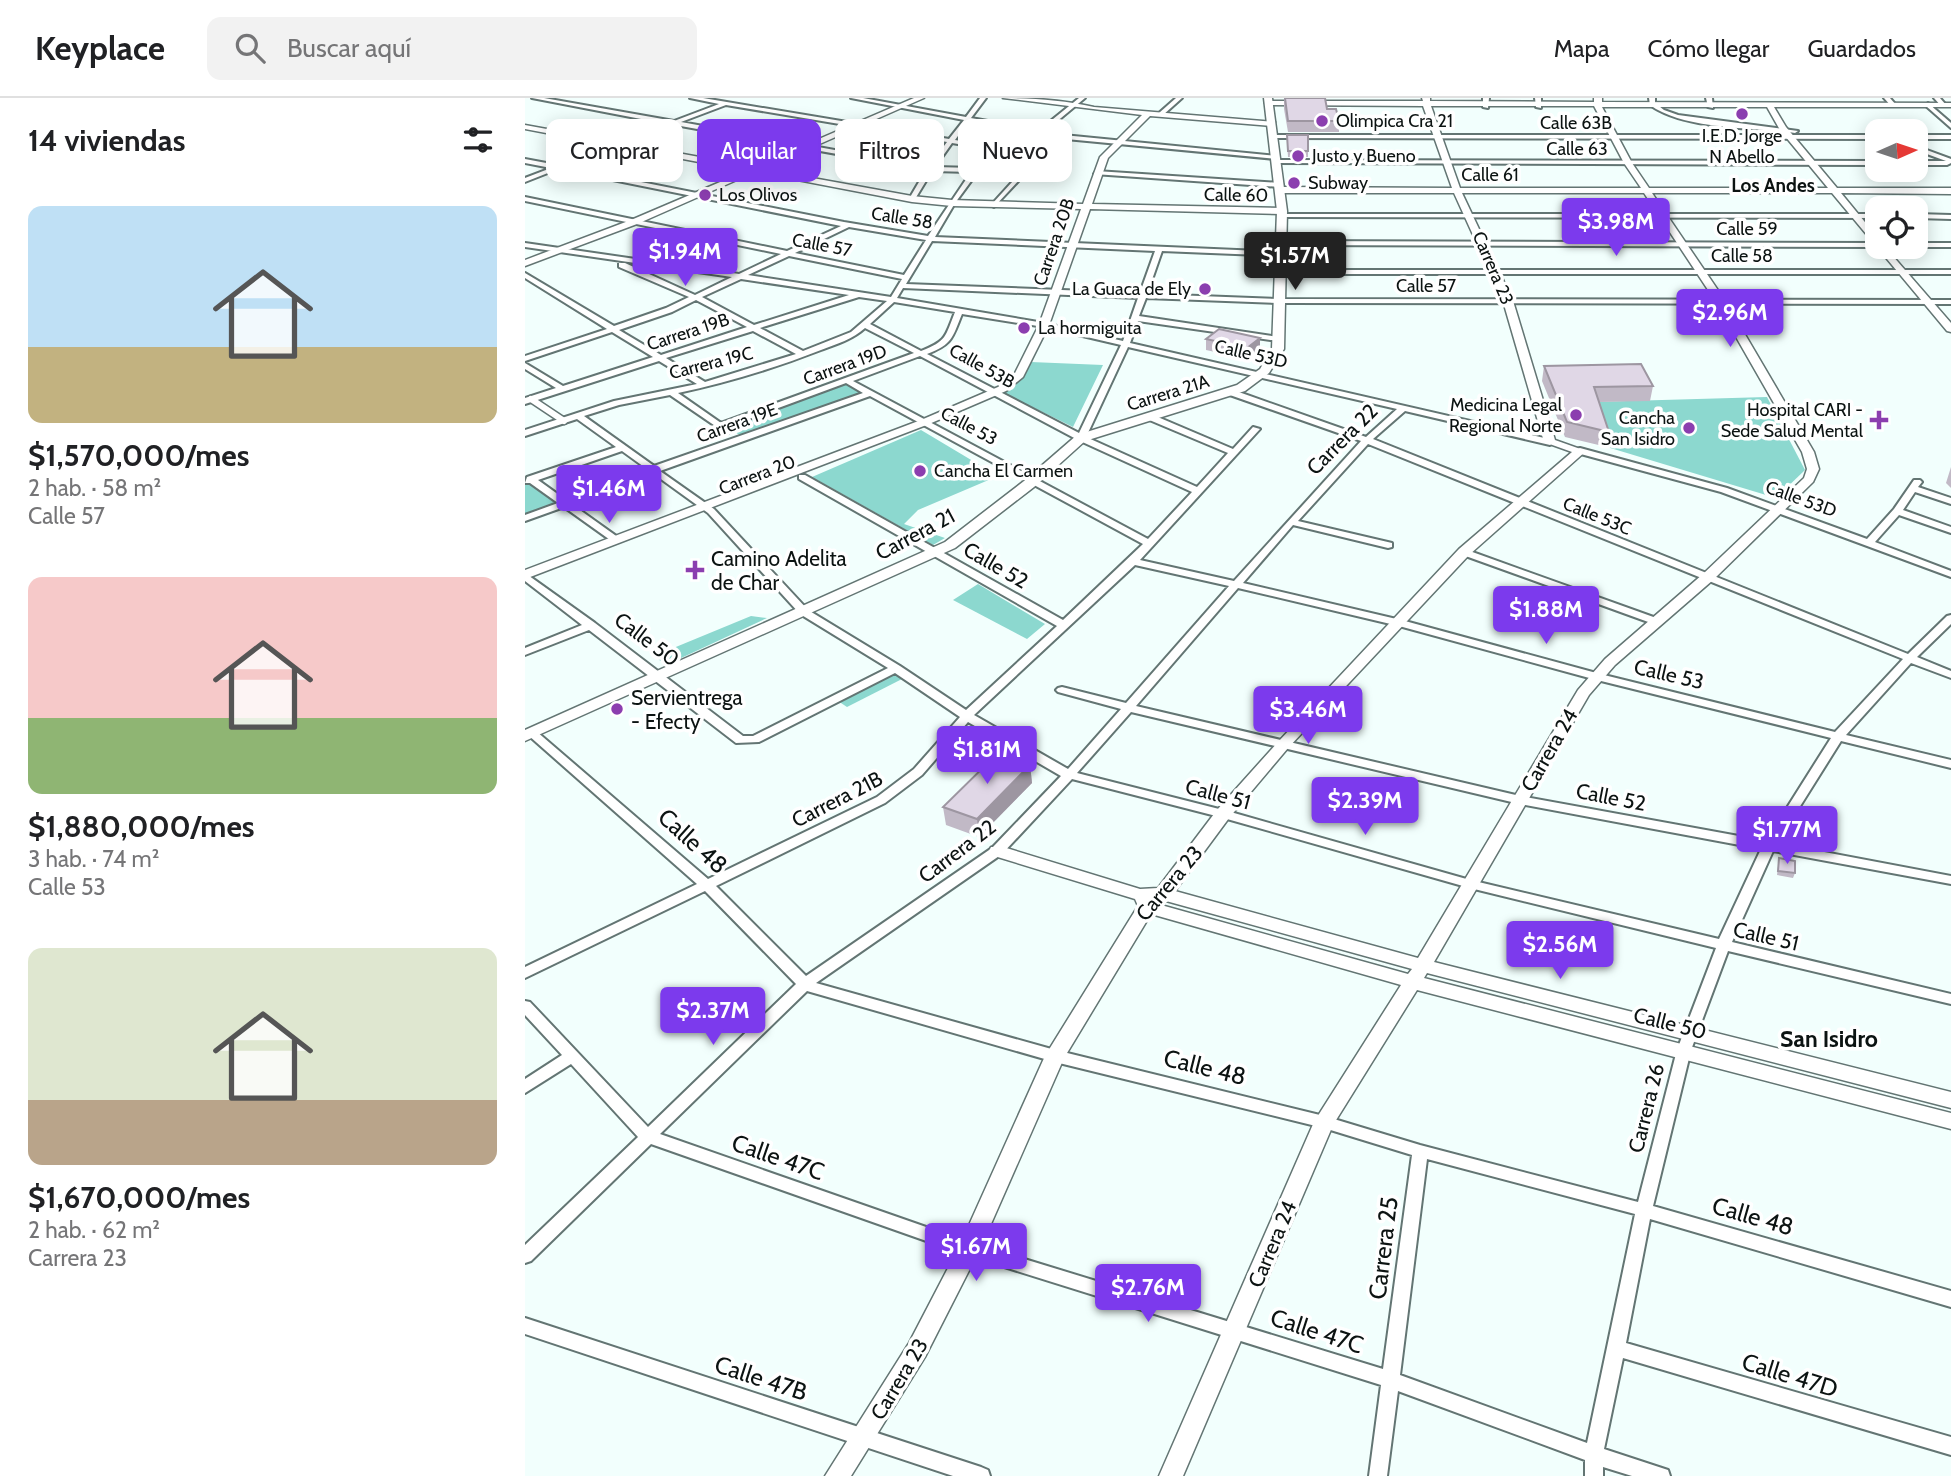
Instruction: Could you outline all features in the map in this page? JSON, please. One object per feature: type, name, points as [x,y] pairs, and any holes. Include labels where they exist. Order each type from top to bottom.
[{"type":"main road","points":[[1262,374],[1274,358],[1278,339],[1282,214],[1269,102]]},
{"type":"main road","name":"Carrera 21A","points":[[1081,438],[1230,392],[1262,374]]},
{"type":"main road","name":"Carrera 21","points":[[529,734],[950,545],[1033,481],[1081,438]]},
{"type":"street","points":[[535,98],[647,119]]},
{"type":"street","points":[[693,98],[835,122]]},
{"type":"street","points":[[683,120],[740,98]]},
{"type":"street","points":[[854,98],[976,119]]},
{"type":"street","points":[[872,119],[920,98]]},
{"type":"street","points":[[944,151],[983,98]]},
{"type":"street","points":[[1007,98],[1272,124]]},
{"type":"street","points":[[1057,119],[1082,98]]},
{"type":"street","points":[[1161,114],[1179,98]]},
{"type":"street","points":[[1269,102],[1821,101],[1842,106],[1890,101],[1930,106],[1951,126]]},
{"type":"street","name":"Carrera 23","points":[[1427,103],[1457,191],[1508,301],[1550,442]]},
{"type":"street","name":"Carrera 24","points":[[1171,1476],[1324,1122],[1418,974],[1583,692],[1655,621],[1708,577],[1809,479],[1813,469],[1808,452],[1721,302],[1628,163],[1598,103]]},
{"type":"street","points":[[1653,103],[1678,117],[1783,128],[1826,137]]},
{"type":"street","points":[[1770,103],[1842,106],[1945,104]]},
{"type":"street","points":[[1770,103],[1783,128],[1865,229]]},
{"type":"street","name":"Carrera 20B","points":[[999,392],[1018,377],[1044,325],[1096,173],[1104,157],[1149,113]]},
{"type":"street","name":"Calle 60","points":[[525,127],[546,131]]},
{"type":"street","name":"Calle 63B","points":[[1274,137],[1865,137]]},
{"type":"street","points":[[1929,137],[1951,137]]},
{"type":"street","name":"Calle 63","points":[[1072,138],[1277,159],[1865,163]]},
{"type":"street","points":[[944,142],[958,144]]},
{"type":"street","points":[[1929,153],[1951,162]]},
{"type":"street","name":"Calle 58","points":[[525,161],[546,165]]},
{"type":"street","points":[[1929,163],[1951,162]]},
{"type":"street","points":[[525,180],[546,172]]},
{"type":"street","name":"Calle 61","points":[[1096,173],[1280,188],[1457,191],[1951,191]]},
{"type":"street","name":"Calle 58","points":[[629,182],[931,239],[1159,250],[1281,248]]},
{"type":"street","points":[[525,263],[634,222],[725,182]]},
{"type":"street","name":"Calle 60","points":[[819,182],[912,199],[994,205],[1282,214],[1865,216]]},
{"type":"street","points":[[912,199],[922,182]]},
{"type":"street","points":[[893,299],[952,203],[969,182]]},
{"type":"street","points":[[994,205],[1015,182]]},
{"type":"street","name":"Calle 57","points":[[525,199],[907,278]]},
{"type":"street","points":[[1928,216],[1951,217]]},
{"type":"street","points":[[525,359],[697,298],[849,225]]},
{"type":"street","points":[[1928,244],[1951,244]]},
{"type":"street","name":"Calle 53D","points":[[525,245],[960,310],[1044,325],[1262,374],[1550,442],[1724,490],[1951,574]]},
{"type":"street","name":"Calle 59","points":[[1281,248],[1865,245]]},
{"type":"street","name":"Carrera 21","points":[[1081,438],[1126,343],[1159,250]]},
{"type":"street","points":[[606,258],[697,298],[803,354]]},
{"type":"street","points":[[1890,259],[1951,329]]},
{"type":"street","name":"Calle 58","points":[[1280,272],[1951,272]]},
{"type":"street","points":[[525,275],[704,386]]},
{"type":"street","name":"Calle 57","points":[[902,286],[1279,301],[1951,302]]},
{"type":"street","name":"Carrera 19B","points":[[528,400],[860,294]]},
{"type":"street","name":"Carrera 19C","points":[[525,433],[617,403],[704,386],[840,341],[866,325],[893,299]]},
{"type":"street","name":"Carrera 19D","points":[[720,426],[941,346],[948,338],[960,310]]},
{"type":"street","points":[[1136,318],[1278,339]]},
{"type":"street","name":"Calle 53B","points":[[866,325],[999,392],[1081,438]]},
{"type":"street","points":[[525,365],[562,389]]},
{"type":"street","name":"Calle 53","points":[[848,381],[1147,542]]},
{"type":"street","points":[[670,391],[739,439]]},
{"type":"street","name":"Carrera 20","points":[[526,578],[616,540],[802,477],[999,392]]},
{"type":"street","name":"Calle 53C","points":[[1230,392],[1367,440],[1951,674]]},
{"type":"street","name":"Carrera 19E","points":[[653,470],[870,393]]},
{"type":"street","points":[[528,400],[563,421]]},
{"type":"street","name":"Carrera 22","points":[[525,1256],[805,984],[997,851],[1069,775],[1367,440],[1405,407]]},
{"type":"street","name":"Calle 51","points":[[578,416],[708,509],[804,612],[896,668],[967,716],[1069,775],[1223,814],[1470,884],[1951,999]]},
{"type":"street","points":[[1150,416],[1233,452]]},
{"type":"street","name":"Carrera 20","points":[[526,578],[928,424]]},
{"type":"street","name":"Carrera 21B","points":[[525,973],[892,793],[918,772],[967,716],[1062,624],[1133,561],[1147,542],[1256,429]]},
{"type":"street","points":[[1081,438],[1196,490]]},
{"type":"street","points":[[528,480],[623,448]]},
{"type":"street","name":"Carrera 23","points":[[1163,894],[1223,814],[1283,745],[1401,623],[1464,552],[1580,451]]},
{"type":"street","name":"Calle 52","points":[[802,477],[1062,624]]},
{"type":"street","points":[[528,480],[616,540]]},
{"type":"street","points":[[1868,543],[1897,511],[1915,485],[1951,501]]},
{"type":"street","points":[[525,518],[564,504]]},
{"type":"street","points":[[1897,511],[1951,530]]},
{"type":"street","points":[[1291,523],[1388,545]]},
{"type":"street","points":[[1464,552],[1655,621]]},
{"type":"street","name":"Calle 53","points":[[1133,561],[1401,623],[1597,677],[1839,734],[1951,764]]},
{"type":"street","name":"Calle 50","points":[[526,578],[740,740],[755,739],[896,668]]},
{"type":"street","name":"Carrera 26","points":[[1594,1476],[1594,1455],[1644,1210],[1686,1042],[1723,946],[1769,846],[1839,734],[1951,618]]},
{"type":"street","points":[[525,652],[591,625]]},
{"type":"street","name":"Calle 52","points":[[1062,690],[1127,708],[1520,800],[1951,880]]},
{"type":"street","name":"Calle 48","points":[[529,734],[707,885],[805,984],[819,990],[1055,1056],[1324,1122],[1420,1151],[1644,1210],[1951,1299]]},
{"type":"street","name":"Calle 50","points":[[997,851],[1144,901],[1418,974],[1686,1042],[1951,1100]]},
{"type":"street","name":"Calle 50","points":[[1144,901],[1163,894],[1418,974]]},
{"type":"street","name":"Carrera 23","points":[[837,1476],[917,1350],[969,1249],[1055,1056],[1140,914],[1144,901]]},
{"type":"street","name":"Calle 47C","points":[[525,1006],[647,1136],[969,1249],[1391,1380],[1594,1455],[1661,1476]]},
{"type":"street","name":"Calle 50","points":[[1686,1042],[1951,1121]]},
{"type":"street","points":[[525,1087],[572,1056]]},
{"type":"street","name":"Carrera 25","points":[[1378,1476],[1420,1151]]},
{"type":"street","name":"Calle 47B","points":[[525,1326],[981,1476]]},
{"type":"street","name":"Calle 47D","points":[[1616,1348],[1951,1446]]},
{"type":"shaded area","points":[[1031,362],[1103,365],[1073,427],[1002,392],[1016,384]]},
{"type":"shaded area","points":[[847,384],[861,393],[741,436],[726,426]]},
{"type":"shaded area","points":[[1767,397],[1805,470],[1776,498],[1607,447],[1592,402]]},
{"type":"shaded area","name":"Cancha El Carmen","points":[[921,430],[998,476],[918,510],[904,524],[945,538],[933,545],[812,477]]},
{"type":"shaded area","points":[[536,480],[563,501],[525,515],[525,484]]},
{"type":"shaded area","points":[[978,584],[1045,624],[1027,639],[953,600]]},
{"type":"shaded area","points":[[751,616],[767,618],[666,665],[654,656]]},
{"type":"shaded area","points":[[895,672],[904,678],[847,707],[838,701]]},
{"type":"building","points":[[1285,98],[1325,98],[1327,109],[1336,109],[1339,121],[1288,121]]},
{"type":"building","points":[[1287,135],[1308,135],[1308,151],[1288,151]]},
{"type":"building","points":[[1219,329],[1260,338],[1247,348],[1206,339]]},
{"type":"building","points":[[1641,364],[1653,386],[1594,387],[1609,432],[1567,422],[1544,366]]},
{"type":"building","points":[[997,754],[1030,765],[977,819],[943,807]]},
{"type":"building","points":[[1779,858],[1795,861],[1795,873],[1778,871]]},
{"type":"place","name":"I.E.D. Jorge N Abello","points":[[1742,114]]},
{"type":"place","name":"Olimpica Cra 21","points":[[1322,121]]},
{"type":"place","name":"Justo y Bueno","points":[[1298,156]]},
{"type":"place","name":"Subway","points":[[1294,183]]},
{"type":"place","name":"Los Olivos","points":[[705,195]]},
{"type":"place","name":"La Guaca de Ely","points":[[1205,289]]},
{"type":"place","name":"La hormiguita","points":[[1024,328]]},
{"type":"place","name":"Medicina Legal Regional Norte","points":[[1576,415]]},
{"type":"place","name":"Hospital CARI - Sede Salud Mental","points":[[1879,420]]},
{"type":"place","name":"Cancha San Isidro","points":[[1689,428]]},
{"type":"place","name":"Cancha El Carmen","points":[[920,471]]},
{"type":"place","name":"Camino Adelita de Char","points":[[695,570]]},
{"type":"place","name":"Servientrega - Efecty","points":[[617,709]]},
{"type":"district","name":"Los Andes","points":[[1773,185]]},
{"type":"district","name":"San Isidro","points":[[1829,1039]]}]
